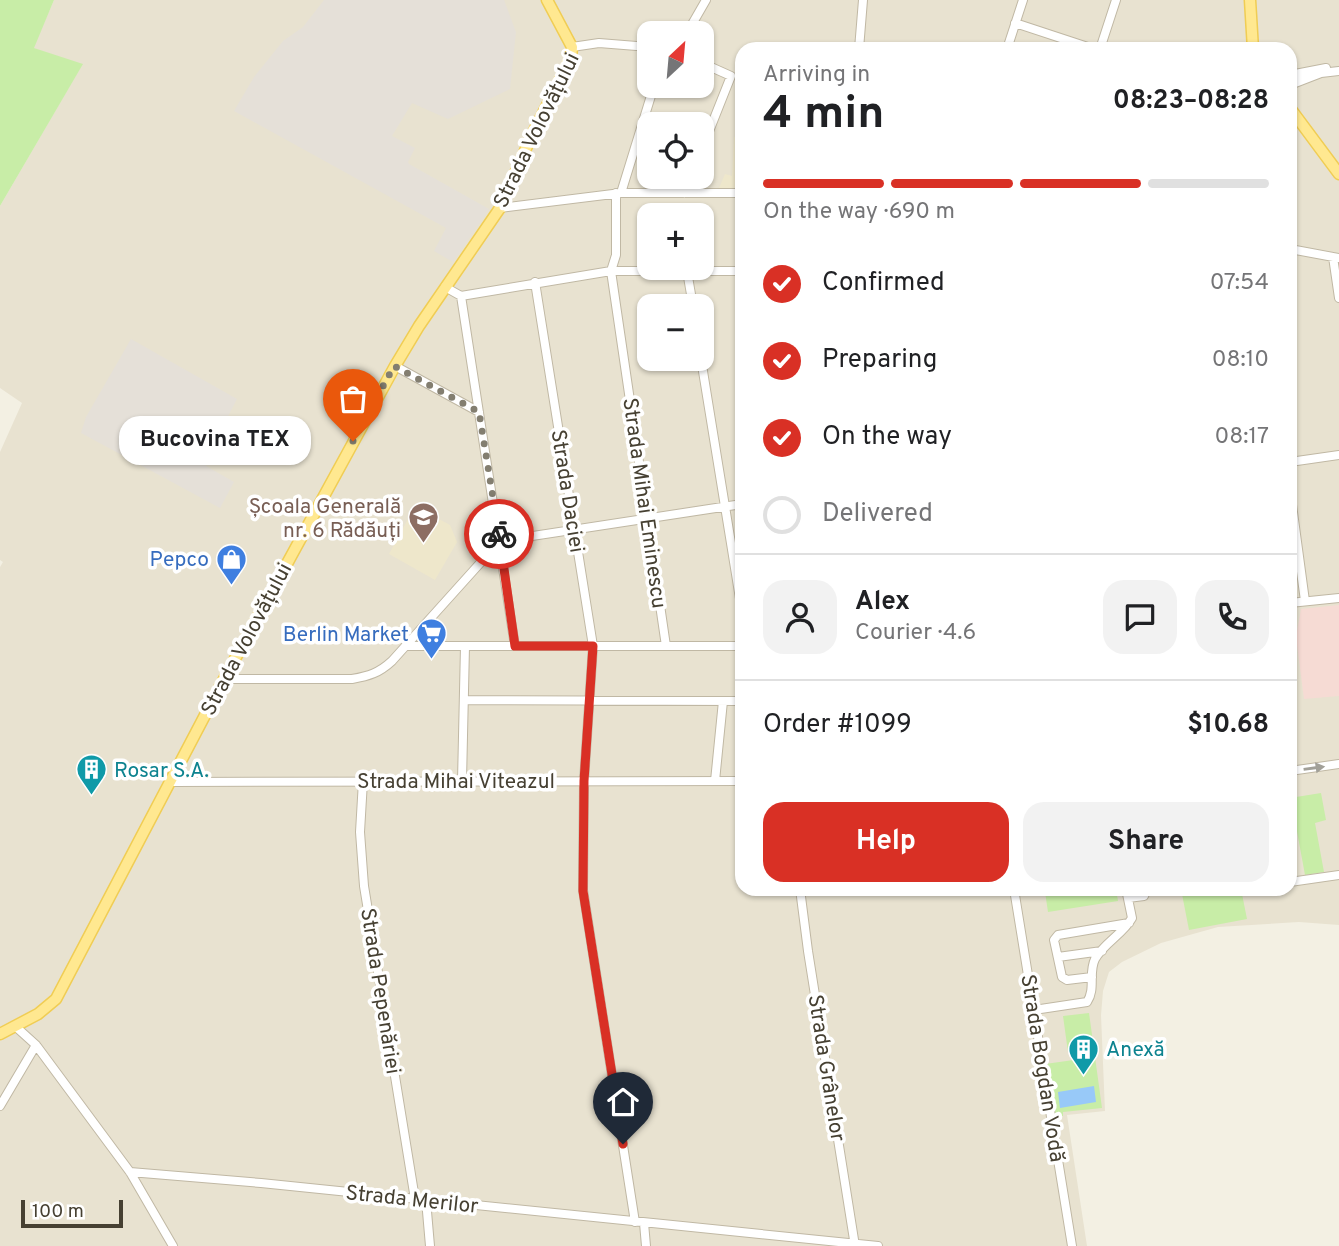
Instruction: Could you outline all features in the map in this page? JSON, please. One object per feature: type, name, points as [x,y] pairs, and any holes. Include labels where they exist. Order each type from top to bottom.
[{"type":"main road","points":[[547,0],[572,47]]},
{"type":"main road","points":[[1250,0],[1253,42]]},
{"type":"main road","name":"Strada Volovățului","points":[[9,1030],[38,1014],[56,999],[394,366],[500,208],[531,137],[571,58],[572,47]]},
{"type":"main road","points":[[1297,117],[1339,174]]},
{"type":"street","points":[[694,21],[706,0]]},
{"type":"street","points":[[860,42],[863,0]]},
{"type":"street","points":[[1009,42],[1023,0]]},
{"type":"street","points":[[1102,42],[1116,0]]},
{"type":"street","points":[[1015,23],[1073,42]]},
{"type":"street","name":"Strada Volovățului","points":[[572,47],[598,43],[637,46]]},
{"type":"street","points":[[714,68],[731,76],[714,119]]},
{"type":"street","points":[[1297,73],[1320,68],[1339,69]]},
{"type":"street","points":[[1297,82],[1339,69]]},
{"type":"street","name":"Strada Mihai Eminescu","points":[[650,98],[618,193],[615,255],[611,271],[666,646]]},
{"type":"street","points":[[684,193],[686,189]]},
{"type":"street","points":[[500,208],[618,193],[735,193]]},
{"type":"street","points":[[1297,250],[1336,257],[1339,298]]},
{"type":"street","points":[[445,287],[461,296],[611,271],[637,271]]},
{"type":"street","points":[[714,271],[735,271]]},
{"type":"street","name":"Strada Daciei","points":[[535,282],[593,646],[584,781],[583,891],[639,1222],[646,1246]]},
{"type":"street","points":[[461,296],[515,646]]},
{"type":"street","points":[[394,366],[479,412]]},
{"type":"street","points":[[703,371],[735,568]]},
{"type":"street","points":[[1297,461],[1339,454]]},
{"type":"street","points":[[224,680],[352,679],[370,676],[382,670],[406,646],[500,541],[735,504]]},
{"type":"street","points":[[1297,541],[1305,601]]},
{"type":"street","points":[[1297,602],[1339,598]]},
{"type":"street","points":[[406,646],[735,646]]},
{"type":"street","points":[[462,781],[465,646]]},
{"type":"street","points":[[464,700],[735,701]]},
{"type":"street","points":[[715,781],[723,701]]},
{"type":"street","points":[[1297,770],[1339,764]]},
{"type":"street","name":"Strada Pepenăriei","points":[[363,781],[360,832],[364,886],[415,1199]]},
{"type":"street","name":"Strada Mihai Viteazul","points":[[171,782],[735,781]]},
{"type":"street","points":[[1297,881],[1339,875]]},
{"type":"street","name":"Strada Grânelor","points":[[801,896],[855,1245]]},
{"type":"street","name":"Strada Bogdan Vodă","points":[[1015,896],[1072,1246]]},
{"type":"street","points":[[1034,1010],[1087,1002],[1093,989],[1095,960],[1132,918],[1127,896]]},
{"type":"street","points":[[1092,977],[1064,979],[1060,974],[1054,942],[1058,935],[1129,923]]},
{"type":"street","points":[[1058,957],[1102,951]]},
{"type":"street","points":[[0,1022],[36,1045],[130,1172],[173,1246]]},
{"type":"street","points":[[0,1106],[36,1045]]},
{"type":"street","name":"Strada Merilor","points":[[130,1172],[878,1246]]},
{"type":"street","points":[[426,1200],[430,1246]]},
{"type":"shaded area","points":[[54,0],[1339,0],[1339,925],[1299,922],[1218,927],[1161,943],[1122,962],[1109,972],[1103,991],[1101,1015],[1105,1111],[1067,1115],[1087,1246],[0,1246],[0,567],[3,562],[0,560],[0,452],[22,403],[0,388],[0,206],[82,65],[33,48]]},
{"type":"shaded area","points":[[324,0],[504,0],[516,32],[510,89],[448,119],[412,103],[392,136],[415,148],[409,164],[489,209],[453,262],[434,251],[446,228],[234,111],[254,77],[283,41],[303,27]]},
{"type":"shaded area","points":[[734,137],[735,188],[719,188],[725,174],[732,176]]},
{"type":"shaded area","points":[[131,339],[237,399],[224,424],[228,426],[206,466],[234,482],[220,508],[81,433],[86,417]]},
{"type":"shaded area","name":"Școala Generală nr. 6 Rădăuți","points":[[415,506],[450,525],[457,542],[435,580],[389,554]]},
{"type":"shaded area","points":[[1339,605],[1339,696],[1304,699],[1297,645],[1301,609]]},
{"type":"green space","points":[[0,0],[54,0],[34,48],[83,64],[0,206]]},
{"type":"green space","points":[[1321,793],[1326,820],[1315,823],[1324,872],[1305,875],[1297,831],[1297,797]]},
{"type":"green space","points":[[1046,896],[1117,896],[1118,901],[1048,912]]},
{"type":"green space","points":[[1182,896],[1242,896],[1247,919],[1189,930]]},
{"type":"green space","points":[[1089,1013],[1094,1049],[1068,1052],[1063,1016]]},
{"type":"green space","points":[[1095,1057],[1102,1108],[1063,1112],[1063,1116],[1053,1116],[1045,1064]]},
{"type":"water","points":[[1094,1086],[1096,1102],[1060,1108],[1058,1092]]},
{"type":"way so far","points":[[353,441],[394,366],[479,412],[499,534]]},
{"type":"place","name":"Bucovina TEX","points":[[353,441]]},
{"type":"place","name":"Școala Generală nr. 6 Rădăuți","points":[[424,545]]},
{"type":"place","name":"Pepco","points":[[232,586]]},
{"type":"place","name":"Berlin Market","points":[[432,661]]},
{"type":"place","name":"Rosar S.A.","points":[[91,797]]},
{"type":"place","name":"Anexă","points":[[1083,1076]]},
{"type":"route","points":[[499,534],[515,646],[593,646],[584,781],[583,891],[623,1144]]}]
